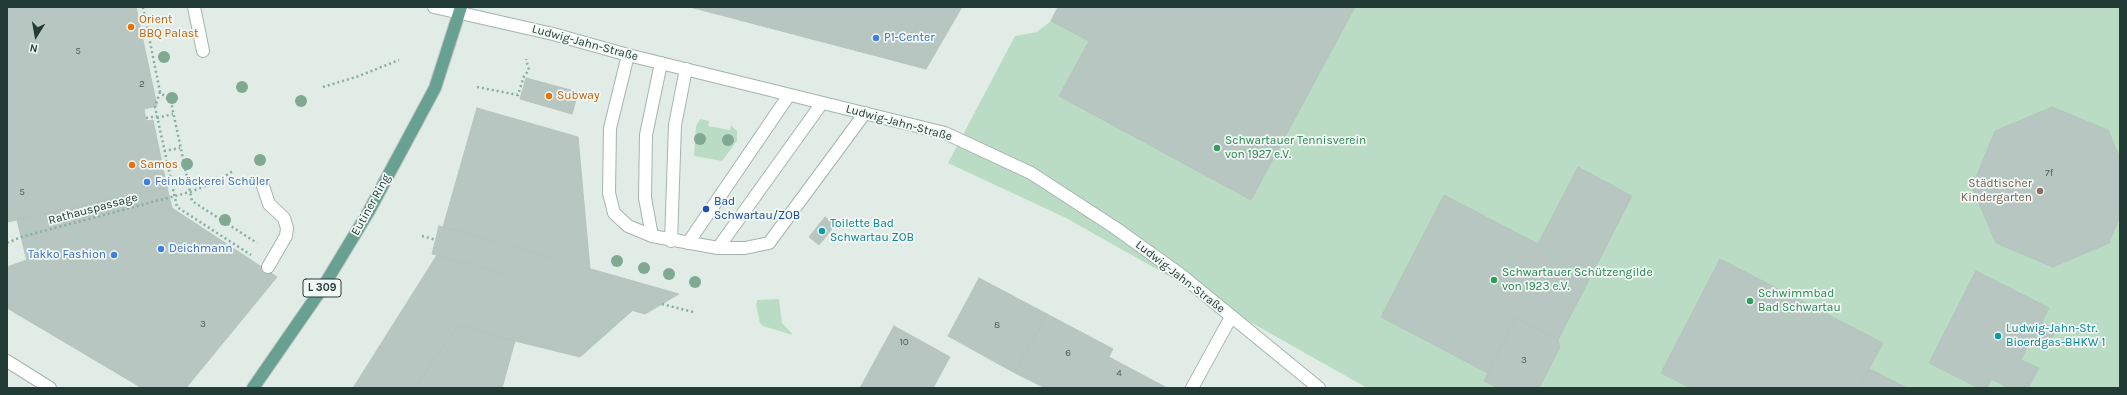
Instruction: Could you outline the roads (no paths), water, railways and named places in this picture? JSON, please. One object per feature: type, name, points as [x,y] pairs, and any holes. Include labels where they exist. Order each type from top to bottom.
[{"type":"main road","name":"Eutiner Ring","points":[[252,388],[323,287],[369,211],[435,88],[460,10]]},
{"type":"street","points":[[194,7],[203,51]]},
{"type":"street","name":"Ludwig-Jahn-Straße","points":[[434,7],[460,10],[661,63],[945,134],[1030,173],[1126,236],[1182,275],[1319,388]]},
{"type":"street","points":[[628,54],[610,128],[609,193],[614,213],[628,226],[652,236],[671,241],[718,248],[745,248],[769,243],[865,113]]},
{"type":"street","points":[[652,236],[645,198],[646,135],[661,63]]},
{"type":"street","points":[[671,241],[675,125],[686,69]]},
{"type":"street","points":[[688,243],[789,95]]},
{"type":"street","points":[[718,248],[822,103]]},
{"type":"street","points":[[263,186],[269,204],[284,218],[286,228],[286,236],[270,259]]},
{"type":"street","points":[[1192,388],[1232,317]]},
{"type":"street","points":[[7,361],[50,388]]},
{"type":"place","name":"Orient BBQ Palast","points":[[131,27]]},
{"type":"place","name":"P1-Center","points":[[876,38]]},
{"type":"place","name":"Subway","points":[[549,96]]},
{"type":"place","name":"Schwartauer Tennisverein von 1927 e.V.","points":[[1217,148]]},
{"type":"place","name":"Samos","points":[[132,165]]},
{"type":"place","name":"Feinbäckerei Schüler","points":[[147,182]]},
{"type":"place","name":"Städtischer Kindergarten","points":[[2040,191]]},
{"type":"place","name":"Bad Schwartau/ZOB","points":[[706,209]]},
{"type":"place","name":"Toilette Bad Schwartau ZOB","points":[[822,231]]},
{"type":"place","name":"Deichmann","points":[[161,249]]},
{"type":"place","name":"Takko Fashion","points":[[114,255]]},
{"type":"place","name":"Schwartauer Schützengilde von 1923 e.V.","points":[[1494,280]]},
{"type":"place","name":"Schwimmbad Bad Schwartau","points":[[1750,301]]},
{"type":"place","name":"Ludwig-Jahn-Str. Bioerdgas-BHKW 1","points":[[1998,336]]}]
